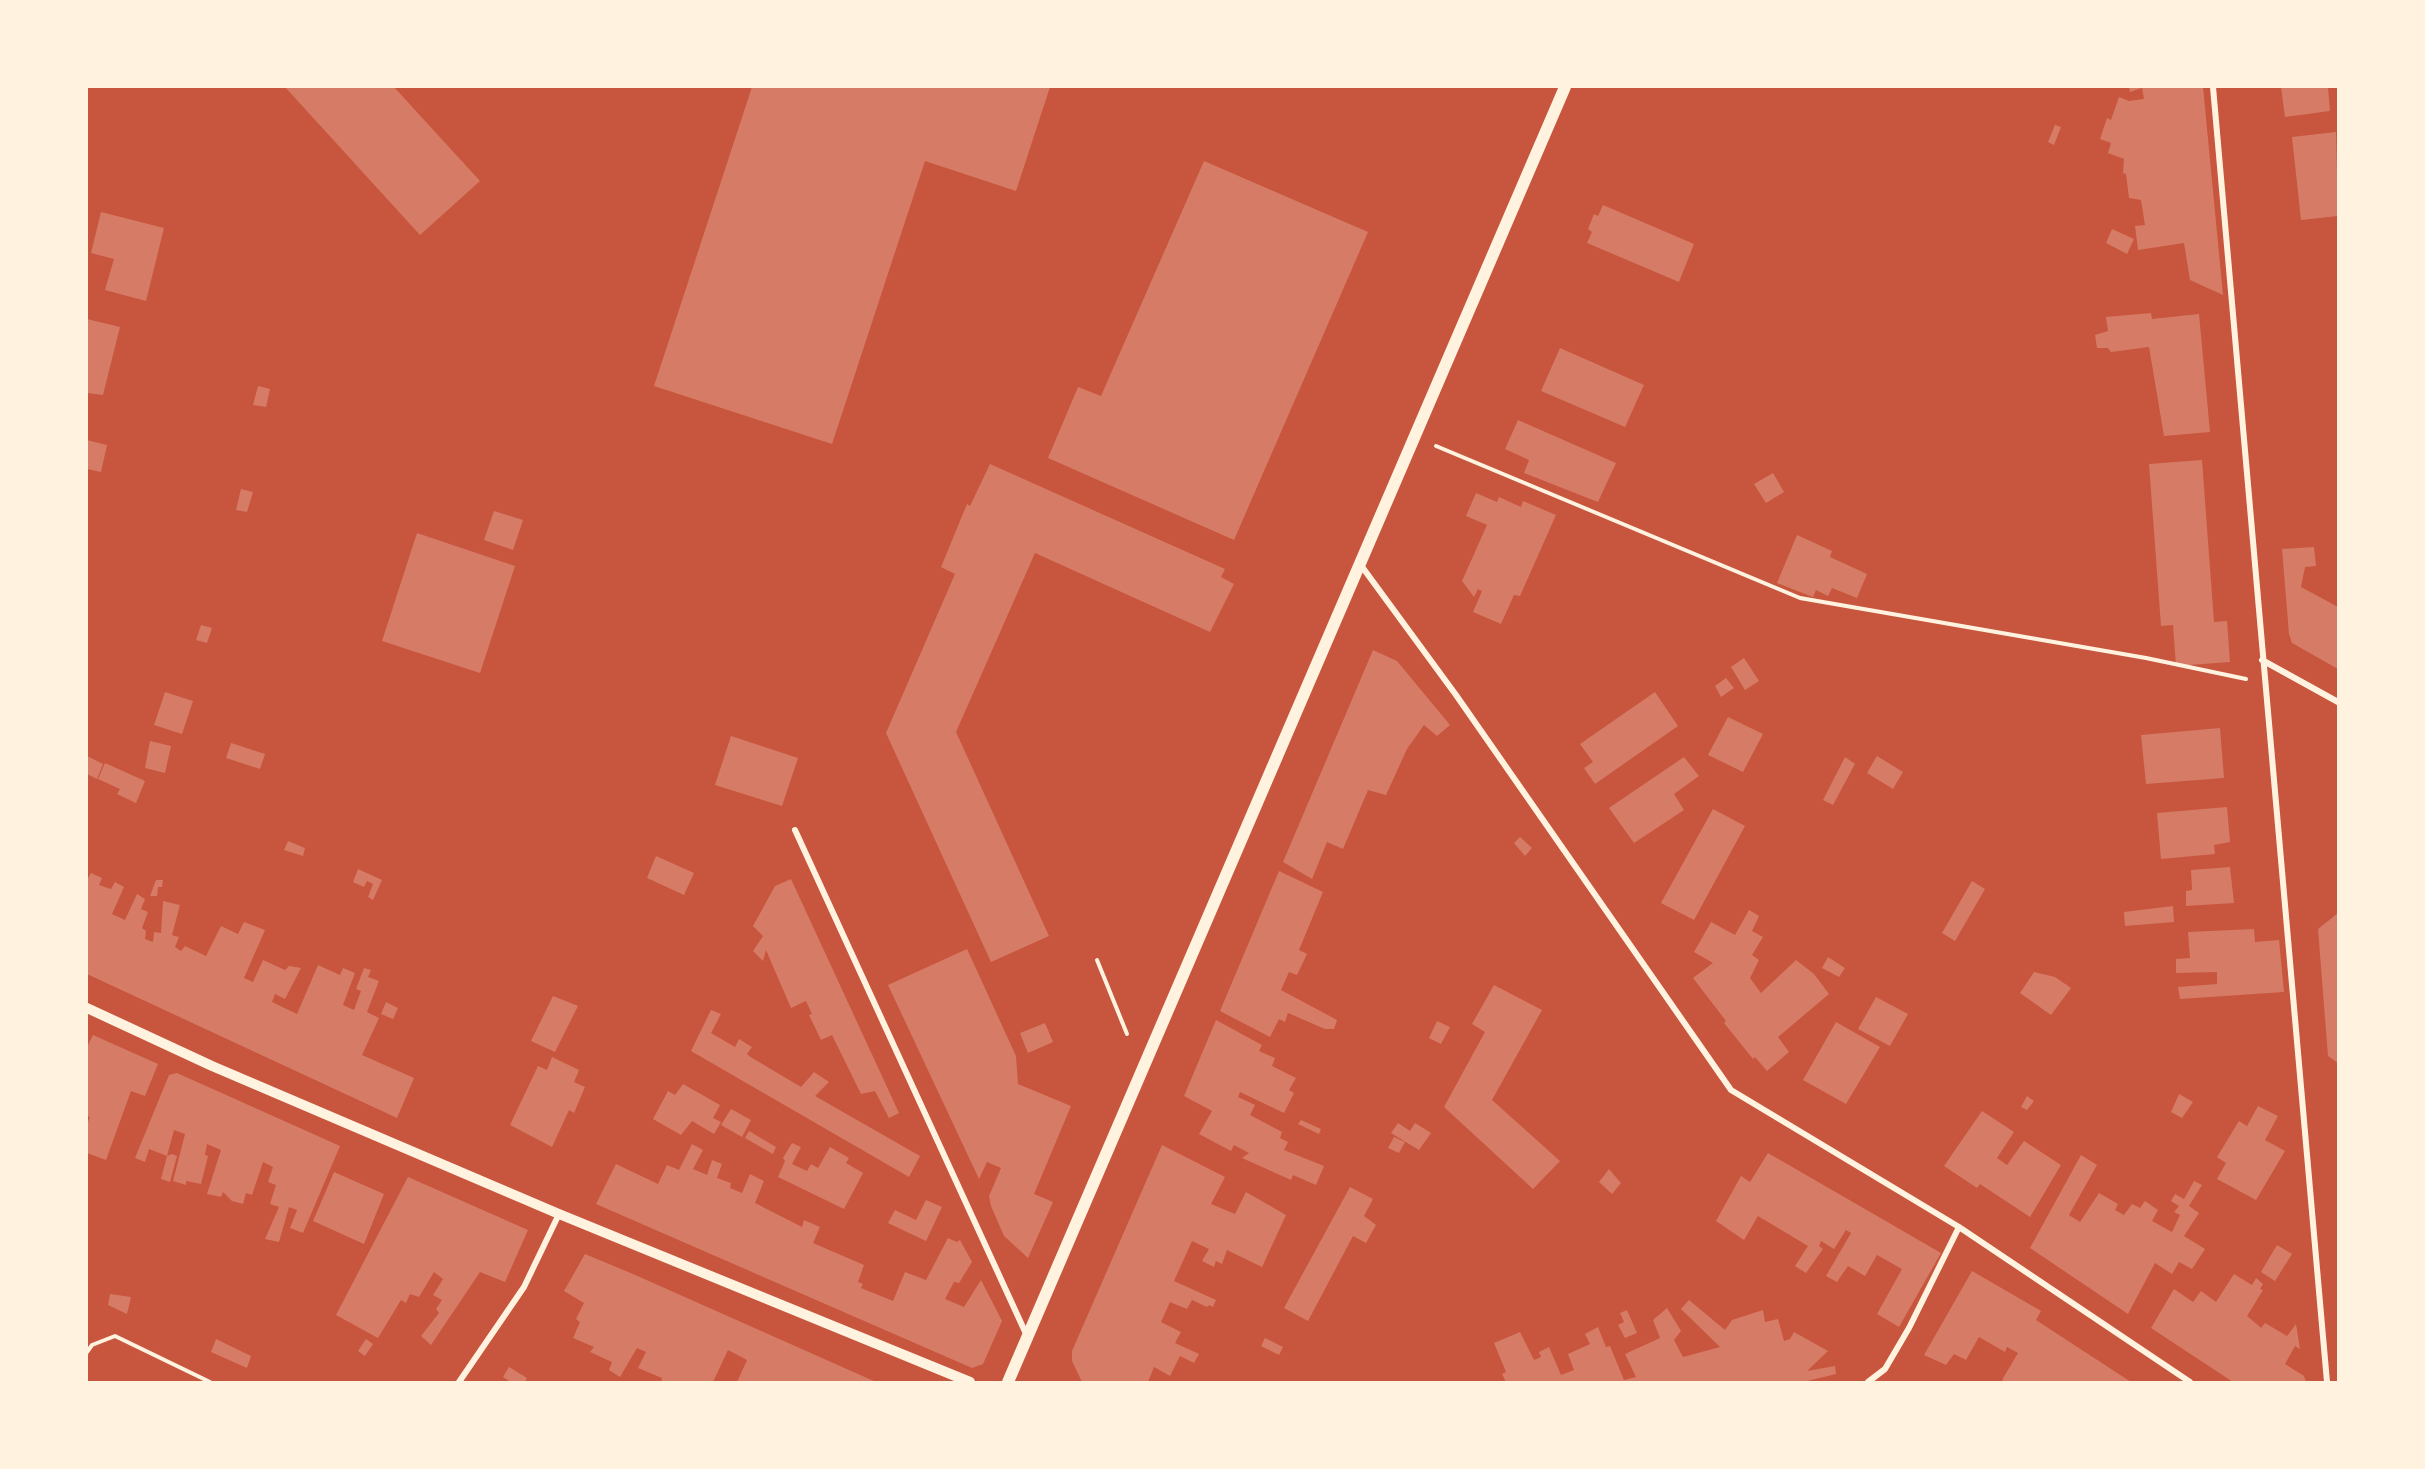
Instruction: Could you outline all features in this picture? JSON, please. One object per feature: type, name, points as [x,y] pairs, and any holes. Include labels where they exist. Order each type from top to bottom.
[{"type":"main road","points":[[1008,1382],[1565,87]]},
{"type":"street","points":[[2213,87],[2327,1382]]},
{"type":"street","points":[[1360,563],[1456,695],[1731,1089],[1959,1227],[2190,1382]]},
{"type":"street","points":[[2262,660],[2338,702]]},
{"type":"street","points":[[795,830],[1027,1337]]},
{"type":"street","points":[[87,1008],[212,1066],[559,1214],[970,1382]]},
{"type":"street","points":[[459,1382],[524,1287],[559,1214]]},
{"type":"street","points":[[1868,1382],[1885,1369],[1910,1328],[1959,1227]]},
{"type":"path","points":[[1414,437],[1800,598],[2146,658],[2264,683]]},
{"type":"path","points":[[1097,960],[1127,1034]]},
{"type":"path","points":[[87,1352],[92,1345],[115,1336],[210,1382]]},
{"type":"building","points":[[285,87],[394,87],[480,181],[420,235]]},
{"type":"building","points":[[752,87],[1050,87],[1016,191],[925,161],[832,444],[654,386]]},
{"type":"building","points":[[2129,87],[2203,87],[2223,295],[2190,280],[2184,243],[2138,250],[2135,226],[2145,225],[2141,200],[2129,198],[2126,174],[2123,173],[2124,159],[2108,153],[2111,143],[2100,139],[2107,118],[2111,120],[2119,97],[2129,101],[2144,99],[2142,88],[2130,92]]},
{"type":"building","points":[[2281,87],[2328,87],[2330,111],[2285,117]]},
{"type":"building","points":[[2055,125],[2061,127],[2054,145],[2048,142]]},
{"type":"building","points":[[2336,132],[2338,216],[2301,220],[2292,137]]},
{"type":"building","points":[[1204,161],[1368,232],[1234,540],[1048,458],[1078,387],[1101,396]]},
{"type":"building","points":[[1603,205],[1694,244],[1679,282],[1587,243],[1592,232],[1588,229],[1594,214],[1598,216]]},
{"type":"building","points":[[101,212],[164,228],[146,301],[105,290],[114,259],[91,253]]},
{"type":"building","points":[[2112,229],[2134,239],[2127,254],[2106,243]]},
{"type":"building","points":[[2151,313],[2152,319],[2199,314],[2210,432],[2164,436],[2149,347],[2111,352],[2108,348],[2097,348],[2095,335],[2108,331],[2106,317]]},
{"type":"building","points":[[87,319],[120,327],[103,395],[87,393]]},
{"type":"building","points":[[1560,348],[1644,385],[1625,427],[1541,391]]},
{"type":"building","points":[[258,386],[270,389],[266,407],[253,405]]},
{"type":"building","points":[[1518,420],[1616,463],[1598,502],[1524,473],[1529,460],[1505,449]]},
{"type":"building","points":[[87,440],[107,445],[101,472],[87,469]]},
{"type":"building","points":[[2202,460],[2214,622],[2227,621],[2230,662],[2176,666],[2173,625],[2161,626],[2149,464]]},
{"type":"building","points":[[990,464],[1225,569],[1221,577],[1234,584],[1210,632],[1035,553],[956,732],[1049,936],[991,962],[886,733],[955,574],[941,567],[967,504],[970,506]]},
{"type":"building","points":[[1773,473],[1784,492],[1766,503],[1754,484]]},
{"type":"building","points":[[241,489],[253,492],[247,512],[236,510]]},
{"type":"building","points":[[1476,493],[1497,502],[1499,497],[1521,507],[1523,501],[1556,515],[1520,596],[1514,595],[1501,624],[1473,612],[1482,591],[1478,589],[1474,597],[1462,581],[1487,525],[1466,516]]},
{"type":"building","points":[[494,511],[523,520],[513,550],[484,540]]},
{"type":"building","points":[[417,533],[515,566],[480,673],[382,641]]},
{"type":"building","points":[[1797,535],[1832,551],[1830,557],[1867,574],[1857,598],[1832,588],[1828,596],[1816,590],[1813,597],[1777,583]]},
{"type":"building","points":[[2314,547],[2316,566],[2305,567],[2301,587],[2338,607],[2338,669],[2292,643],[2289,634],[2282,549]]},
{"type":"building","points":[[201,625],[212,628],[207,643],[196,640]]},
{"type":"building","points":[[1373,650],[1397,661],[1450,725],[1437,736],[1424,725],[1407,749],[1386,795],[1368,790],[1343,849],[1327,842],[1312,879],[1283,862]]},
{"type":"building","points":[[1744,658],[1759,681],[1745,690],[1731,667]]},
{"type":"building","points":[[1726,678],[1734,688],[1721,697],[1715,686]]},
{"type":"building","points":[[165,692],[193,701],[182,734],[154,725]]},
{"type":"building","points":[[1655,692],[1678,726],[1595,784],[1584,768],[1593,762],[1580,744]]},
{"type":"building","points":[[1728,717],[1763,734],[1743,772],[1708,755]]},
{"type":"building","points":[[2220,728],[2224,778],[2146,784],[2141,735]]},
{"type":"building","points":[[731,736],[798,758],[782,806],[715,785]]},
{"type":"building","points":[[150,741],[171,746],[165,773],[145,768]]},
{"type":"building","points":[[231,743],[265,754],[260,769],[226,758]]},
{"type":"building","points":[[87,756],[103,764],[97,779],[87,774]]},
{"type":"building","points":[[1877,756],[1903,772],[1893,789],[1867,773]]},
{"type":"building","points":[[1684,757],[1699,776],[1674,794],[1684,810],[1634,843],[1609,808]]},
{"type":"building","points":[[1845,757],[1855,764],[1833,805],[1823,800]]},
{"type":"building","points":[[105,763],[145,781],[136,803],[117,794],[120,789],[98,779]]},
{"type":"building","points":[[2227,807],[2230,842],[2214,845],[2215,854],[2161,859],[2157,813]]},
{"type":"building","points":[[1713,809],[1745,826],[1694,920],[1661,903]]},
{"type":"building","points":[[1520,837],[1532,848],[1525,856],[1514,843]]},
{"type":"building","points":[[288,841],[305,848],[303,856],[284,850]]},
{"type":"building","points":[[656,856],[694,873],[684,895],[647,878]]},
{"type":"building","points":[[2230,867],[2234,903],[2186,906],[2186,891],[2192,890],[2191,870]]},
{"type":"building","points":[[358,869],[382,880],[373,900],[368,897],[373,884],[367,881],[364,887],[353,882]]},
{"type":"building","points":[[1279,871],[1323,892],[1299,950],[1307,954],[1297,975],[1289,972],[1281,990],[1337,1020],[1334,1029],[1325,1029],[1288,1013],[1285,1022],[1279,1019],[1270,1037],[1220,1011]]},
{"type":"building","points":[[91,873],[102,878],[99,885],[111,889],[115,882],[124,887],[112,914],[125,920],[137,894],[145,899],[141,909],[148,912],[142,928],[146,931],[145,939],[153,942],[154,932],[161,933],[163,901],[180,905],[172,935],[179,937],[175,947],[181,951],[185,946],[206,956],[221,926],[238,934],[244,922],[265,930],[244,978],[253,982],[263,960],[285,970],[289,966],[301,968],[285,999],[275,994],[272,1002],[297,1014],[318,965],[340,975],[343,968],[355,973],[343,1005],[354,1010],[361,991],[356,989],[364,968],[371,970],[368,977],[379,981],[367,1012],[379,1018],[362,1055],[414,1078],[397,1118],[87,974],[87,880]]},
{"type":"building","points":[[791,879],[899,1113],[889,1118],[875,1091],[861,1094],[832,1035],[821,1040],[809,1015],[812,1014],[806,1001],[791,1008],[766,950],[763,961],[753,951],[763,936],[753,926],[775,886]]},
{"type":"building","points":[[156,880],[163,880],[162,887],[158,887],[157,896],[150,896]]},
{"type":"building","points":[[1972,881],[1985,889],[1955,941],[1942,933]]},
{"type":"building","points":[[2173,906],[2174,922],[2125,926],[2124,912]]},
{"type":"building","points":[[1749,910],[1759,916],[1752,931],[1763,937],[1752,955],[1759,960],[1750,978],[1761,993],[1796,960],[1814,974],[1829,994],[1778,1037],[1789,1052],[1767,1071],[1755,1057],[1753,1059],[1724,1023],[1726,1021],[1693,978],[1713,963],[1694,952],[1711,922],[1735,935]]},
{"type":"building","points":[[2338,913],[2338,1063],[2328,1056],[2318,929]]},
{"type":"building","points":[[2254,929],[2255,942],[2279,940],[2284,992],[2180,999],[2178,987],[2217,984],[2217,972],[2176,973],[2176,959],[2190,958],[2188,932]]},
{"type":"building","points":[[967,949],[1016,1056],[1018,1084],[1071,1106],[1034,1194],[1053,1202],[1028,1258],[1004,1236],[991,1206],[989,1196],[1001,1168],[987,1162],[979,1179],[888,985]]},
{"type":"building","points":[[1828,957],[1845,968],[1839,977],[1822,968]]},
{"type":"building","points":[[2034,972],[2055,977],[2071,988],[2051,1015],[2020,993]]},
{"type":"building","points":[[1494,985],[1542,1010],[1492,1100],[1560,1161],[1533,1189],[1444,1107],[1485,1032],[1472,1024]]},
{"type":"building","points":[[553,996],[578,1006],[555,1052],[531,1041]]},
{"type":"building","points":[[1876,997],[1908,1014],[1890,1046],[1858,1029]]},
{"type":"building","points":[[386,1002],[398,1008],[393,1019],[381,1014]]},
{"type":"building","points":[[711,1010],[721,1014],[711,1033],[735,1047],[739,1039],[752,1047],[747,1054],[749,1056],[801,1087],[814,1072],[829,1082],[815,1096],[920,1156],[909,1177],[691,1051]]},
{"type":"building","points":[[1216,1020],[1262,1045],[1259,1051],[1275,1058],[1272,1066],[1296,1078],[1289,1090],[1294,1093],[1284,1113],[1240,1092],[1238,1097],[1255,1105],[1250,1115],[1282,1132],[1280,1138],[1288,1142],[1284,1150],[1324,1166],[1316,1185],[1293,1175],[1291,1180],[1242,1158],[1249,1153],[1234,1145],[1231,1151],[1199,1134],[1212,1111],[1184,1096]]},
{"type":"building","points":[[1437,1021],[1450,1027],[1441,1044],[1429,1038]]},
{"type":"building","points":[[1836,1022],[1880,1047],[1846,1104],[1803,1080]]},
{"type":"building","points":[[1045,1023],[1053,1042],[1028,1053],[1020,1033]]},
{"type":"building","points":[[93,1035],[158,1064],[145,1096],[131,1091],[106,1160],[87,1153],[87,1124],[90,1117],[87,1116],[87,1047]]},
{"type":"building","points":[[552,1057],[579,1070],[574,1082],[585,1087],[574,1113],[569,1110],[552,1147],[510,1125],[538,1066],[547,1070]]},
{"type":"building","points":[[177,1073],[340,1146],[303,1233],[290,1228],[297,1210],[289,1207],[279,1242],[265,1239],[279,1207],[270,1204],[276,1185],[268,1182],[273,1167],[263,1162],[252,1195],[246,1193],[243,1204],[232,1201],[223,1192],[221,1197],[207,1194],[221,1150],[207,1144],[205,1155],[208,1156],[201,1184],[186,1181],[186,1185],[173,1181],[185,1134],[174,1130],[167,1156],[149,1149],[145,1162],[135,1158],[169,1075]]},
{"type":"building","points":[[683,1084],[720,1105],[713,1118],[721,1122],[714,1134],[692,1121],[681,1135],[653,1119],[668,1091],[675,1095]]},
{"type":"building","points":[[2179,1094],[2193,1102],[2182,1118],[2171,1112]]},
{"type":"building","points":[[2027,1096],[2034,1101],[2027,1110],[2021,1107]]},
{"type":"building","points":[[2258,1106],[2278,1116],[2265,1140],[2285,1151],[2256,1200],[2217,1179],[2226,1163],[2217,1157],[2239,1121],[2247,1126]]},
{"type":"building","points":[[731,1109],[751,1120],[742,1137],[721,1125]]},
{"type":"building","points":[[1982,1111],[2014,1132],[1997,1158],[2007,1165],[2024,1141],[2061,1165],[2030,1217],[1980,1184],[1977,1188],[1944,1166]]},
{"type":"building","points":[[1301,1120],[1321,1129],[1319,1134],[1298,1124]]},
{"type":"building","points":[[1398,1123],[1410,1131],[1415,1123],[1431,1133],[1419,1150],[1391,1133]]},
{"type":"building","points":[[749,1131],[776,1147],[773,1154],[745,1138]]},
{"type":"building","points":[[1394,1137],[1405,1142],[1399,1153],[1388,1148]]},
{"type":"building","points":[[792,1143],[801,1147],[792,1164],[807,1171],[811,1164],[818,1168],[830,1147],[849,1158],[846,1163],[863,1173],[844,1209],[778,1177],[785,1161],[783,1158]]},
{"type":"building","points":[[692,1144],[703,1150],[693,1169],[707,1175],[712,1160],[722,1164],[717,1178],[731,1183],[730,1188],[742,1193],[750,1174],[764,1181],[755,1203],[802,1227],[804,1220],[820,1227],[813,1243],[864,1265],[858,1282],[863,1284],[861,1288],[893,1301],[905,1272],[926,1280],[948,1238],[957,1242],[960,1240],[972,1262],[959,1283],[954,1282],[945,1299],[964,1307],[981,1280],[1002,1321],[983,1364],[972,1368],[596,1204],[616,1164],[658,1184],[667,1165],[679,1170]]},
{"type":"building","points":[[1162,1145],[1225,1177],[1211,1204],[1235,1214],[1246,1192],[1286,1215],[1262,1267],[1227,1250],[1222,1264],[1216,1261],[1214,1267],[1202,1261],[1209,1249],[1192,1241],[1174,1281],[1216,1300],[1213,1307],[1209,1305],[1207,1307],[1192,1300],[1187,1309],[1170,1302],[1161,1322],[1181,1332],[1175,1343],[1199,1354],[1194,1363],[1180,1356],[1170,1376],[1154,1367],[1148,1382],[1082,1382],[1072,1361],[1072,1351]]},
{"type":"building","points":[[1768,1153],[1941,1253],[1899,1327],[1877,1314],[1902,1269],[1877,1255],[1865,1276],[1848,1266],[1837,1282],[1826,1276],[1851,1233],[1846,1230],[1834,1249],[1821,1241],[1819,1246],[1823,1249],[1806,1273],[1795,1266],[1808,1246],[1758,1216],[1744,1240],[1716,1221],[1741,1176],[1750,1182]]},
{"type":"building","points":[[172,1154],[177,1156],[170,1182],[161,1179],[167,1156]]},
{"type":"building","points":[[2081,1155],[2097,1165],[2069,1215],[2080,1222],[2099,1193],[2118,1204],[2115,1210],[2124,1215],[2132,1204],[2140,1208],[2145,1201],[2158,1210],[2152,1221],[2172,1232],[2180,1215],[2174,1212],[2179,1206],[2171,1201],[2175,1194],[2184,1199],[2194,1181],[2202,1185],[2189,1206],[2199,1213],[2184,1236],[2205,1249],[2192,1269],[2179,1262],[2172,1274],[2155,1263],[2128,1314],[2030,1248]]},
{"type":"building","points":[[1609,1169],[1621,1183],[1612,1194],[1599,1182]]},
{"type":"building","points":[[334,1172],[384,1194],[364,1244],[313,1221]]},
{"type":"building","points":[[408,1177],[528,1230],[505,1282],[480,1272],[431,1345],[421,1336],[439,1313],[436,1309],[442,1300],[433,1295],[443,1279],[434,1272],[419,1297],[410,1294],[406,1303],[401,1300],[378,1338],[336,1315]]},
{"type":"building","points":[[1350,1187],[1373,1199],[1364,1216],[1376,1225],[1366,1243],[1353,1236],[1308,1321],[1284,1308]]},
{"type":"building","points":[[926,1200],[942,1207],[926,1241],[888,1223],[895,1210],[916,1220]]},
{"type":"building","points":[[2277,1245],[2292,1254],[2275,1281],[2261,1272]]},
{"type":"building","points":[[585,1254],[876,1382],[737,1382],[747,1360],[728,1350],[713,1382],[661,1382],[662,1378],[638,1368],[646,1352],[637,1348],[620,1377],[609,1370],[612,1362],[590,1352],[594,1347],[573,1338],[580,1322],[576,1319],[584,1303],[564,1291]]},
{"type":"building","points":[[1972,1271],[2041,1311],[2036,1320],[2131,1382],[2005,1382],[2002,1380],[2018,1353],[2007,1347],[2005,1352],[1979,1337],[1966,1360],[1954,1354],[1946,1365],[1924,1355]]},
{"type":"building","points":[[2234,1274],[2252,1285],[2256,1278],[2263,1284],[2260,1289],[2263,1290],[2247,1316],[2261,1328],[2265,1323],[2287,1336],[2296,1324],[2300,1349],[2295,1346],[2285,1364],[2304,1376],[2306,1382],[2233,1382],[2151,1328],[2174,1289],[2193,1302],[2201,1291],[2216,1302]]},
{"type":"building","points":[[110,1294],[131,1297],[127,1314],[108,1305]]},
{"type":"building","points":[[1689,1300],[1725,1330],[1732,1320],[1763,1310],[1765,1322],[1778,1319],[1784,1341],[1790,1339],[1794,1332],[1828,1351],[1807,1371],[1835,1366],[1836,1374],[1803,1382],[1506,1382],[1502,1374],[1506,1372],[1494,1343],[1520,1332],[1534,1360],[1541,1357],[1539,1352],[1549,1347],[1561,1375],[1574,1370],[1568,1354],[1590,1344],[1585,1334],[1598,1327],[1606,1347],[1610,1346],[1624,1380],[1636,1377],[1625,1354],[1660,1338],[1653,1320],[1667,1308],[1681,1331],[1674,1340],[1683,1357],[1720,1347],[1681,1309]]},
{"type":"building","points":[[1627,1310],[1637,1333],[1625,1338],[1618,1325],[1624,1322],[1620,1313]]},
{"type":"building","points":[[1265,1338],[1283,1347],[1279,1355],[1261,1346]]},
{"type":"building","points":[[216,1339],[251,1356],[247,1368],[211,1352]]},
{"type":"building","points":[[366,1339],[373,1344],[365,1356],[358,1351]]},
{"type":"building","points":[[509,1367],[527,1378],[525,1382],[511,1382],[503,1377]]}]
